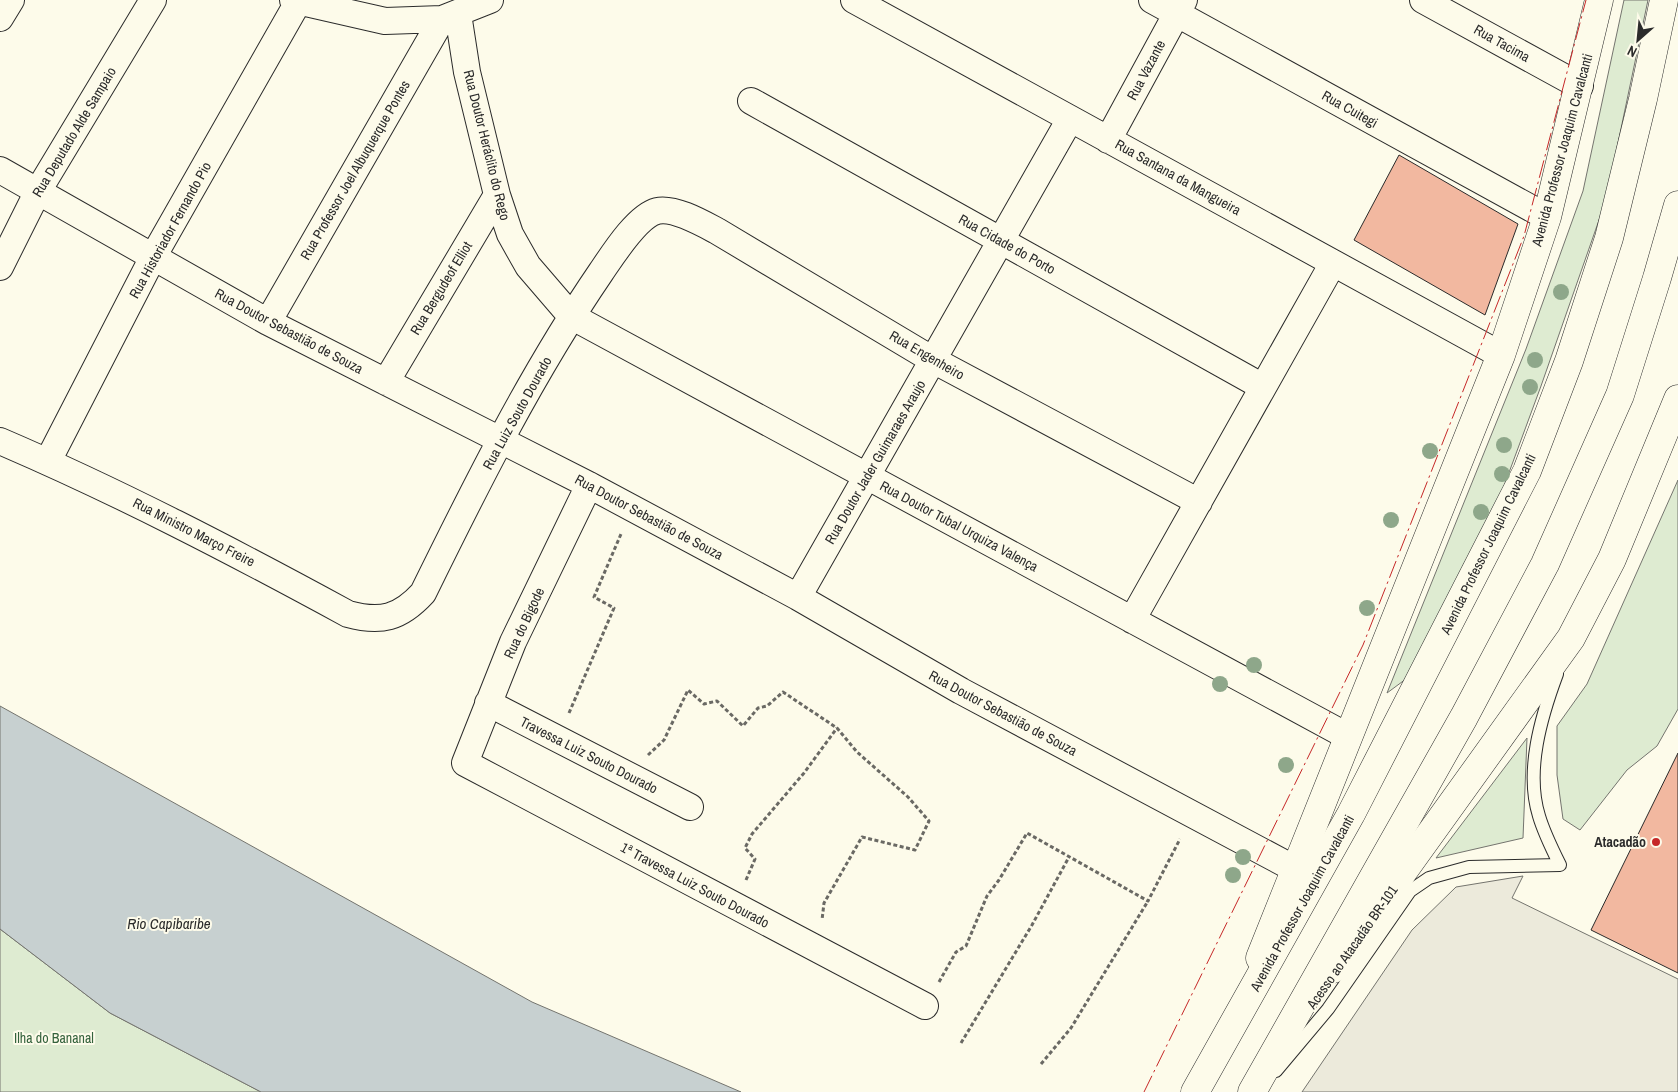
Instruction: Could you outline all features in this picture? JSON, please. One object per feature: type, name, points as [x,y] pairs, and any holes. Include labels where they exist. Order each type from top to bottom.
[{"type":"main road","name":"Avenida Professor Joaquim Cavalcanti","points":[[1235,1025],[1295,869],[1501,355],[1547,217],[1580,86],[1599,0]]},
{"type":"main road","name":"Avenida Professor Joaquim Cavalcanti","points":[[1195,1092],[1235,1025],[1356,805],[1527,471],[1569,361],[1609,238],[1644,99],[1664,0]]},
{"type":"main road","points":[[1252,1092],[1464,717],[1544,564],[1620,395],[1658,278],[1678,205]]},
{"type":"main road","points":[[1288,1031],[1571,638],[1612,559],[1678,399]]},
{"type":"street","points":[[0,18],[11,0]]},
{"type":"street","name":"Rua Deputado Alde Sampaio","points":[[0,267],[38,191],[152,0]]},
{"type":"street","points":[[295,1],[385,22],[450,16],[490,0]]},
{"type":"street","name":"Rua Santana da Mangueira","points":[[854,0],[1501,355]]},
{"type":"street","name":"Rua Cuitegi","points":[[1152,0],[1180,7],[1547,217]]},
{"type":"street","name":"Rua Tacima","points":[[1423,0],[1580,86]]},
{"type":"street","name":"Rua Historiador Fernando Pio","points":[[48,461],[153,256],[295,1]]},
{"type":"street","name":"Rua Vazante","points":[[1108,140],[1180,7]]},
{"type":"street","name":"Rua Doutor Heráclito do Rego","points":[[450,16],[467,72],[497,195],[510,234],[528,266],[572,316]]},
{"type":"street","name":"Rua Professor Joel Albuquerque Pontes","points":[[268,322],[450,16]]},
{"type":"street","name":"Rua Cidade do Porto","points":[[752,101],[1263,387]]},
{"type":"street","name":"Rua Doutor Jader Guimaraes Araujo","points":[[798,597],[1070,119]]},
{"type":"street","name":"Rua Doutor Sebastião de Souza","points":[[0,170],[268,322],[633,508],[798,597],[961,691],[1295,869]]},
{"type":"street","name":"Rua Bergudeof Elliot","points":[[386,382],[497,195]]},
{"type":"street","name":"Rua Luiz Souto Dourado","points":[[387,618],[410,607],[423,593],[500,439],[572,316],[618,248],[637,224],[657,211]]},
{"type":"street","name":"Rua Engenheiro","points":[[657,211],[684,214],[717,231],[933,360],[1199,502]]},
{"type":"street","points":[[1132,620],[1333,263]]},
{"type":"street","name":"Rua Doutor Tubal Urquiza Valença","points":[[572,316],[1348,736]]},
{"type":"street","name":"Rua Ministro Março Freire","points":[[0,441],[48,461],[222,545],[348,614],[367,619],[387,618]]},
{"type":"street","name":"Rua do Bigode","points":[[465,764],[513,642],[589,485]]},
{"type":"street","name":"Travessa Luiz Souto Dourado","points":[[488,703],[690,807]]},
{"type":"street","name":"1ª Travessa Luiz Souto Dourado","points":[[465,764],[925,1006]]},
{"type":"lane","name":"Acesso ao Atacadão BR-101","points":[[1259,1092],[1328,1009],[1410,891],[1429,878],[1469,867],[1560,865],[1538,815],[1535,764],[1538,736],[1548,697],[1571,638]]},
{"type":"path","points":[[569,714],[614,608],[594,597],[633,508]]},
{"type":"path","points":[[644,760],[664,740],[688,690],[704,704],[716,701],[742,726],[758,708],[767,706],[783,692],[796,698],[837,728],[857,752],[908,798],[929,821],[915,850],[862,838],[824,903],[821,924]]},
{"type":"path","points":[[745,881],[755,859],[745,848],[752,834],[804,773],[837,728]]},
{"type":"path","points":[[1041,1064],[1071,1028],[1148,901],[1194,814]]},
{"type":"path","points":[[930,979],[939,982],[956,952],[966,946],[987,896],[999,880],[1027,833],[1148,901]]},
{"type":"path","points":[[961,1043],[1032,925],[1069,857]]},
{"type":"green space","points":[[1624,0],[1648,0],[1606,200],[1497,505],[1410,676],[1387,693],[1526,349],[1583,191]]},
{"type":"green space","points":[[1678,480],[1678,709],[1657,746],[1627,770],[1580,830],[1563,819],[1557,775],[1557,726],[1587,684]]},
{"type":"green space","points":[[1527,738],[1523,838],[1436,858]]},
{"type":"green space","name":"Ilha do Bananal","points":[[0,929],[110,1013],[261,1092],[0,1092]]},
{"type":"shaded area","points":[[1523,876],[1512,898],[1678,979],[1678,1092],[1302,1092],[1412,930],[1456,887]]},
{"type":"water","name":"Rio Capibaribe","points":[[0,706],[532,1002],[741,1092],[261,1092],[110,1013],[0,929]]},
{"type":"building","points":[[1399,155],[1518,224],[1485,315],[1354,240]]},
{"type":"building","name":"Atacadão","points":[[1678,753],[1678,973],[1591,930]]},
{"type":"power","points":[[1144,1092],[1363,645],[1524,236],[1586,0]]},
{"type":"place","name":"Atacadão","points":[[1656,842]]}]
